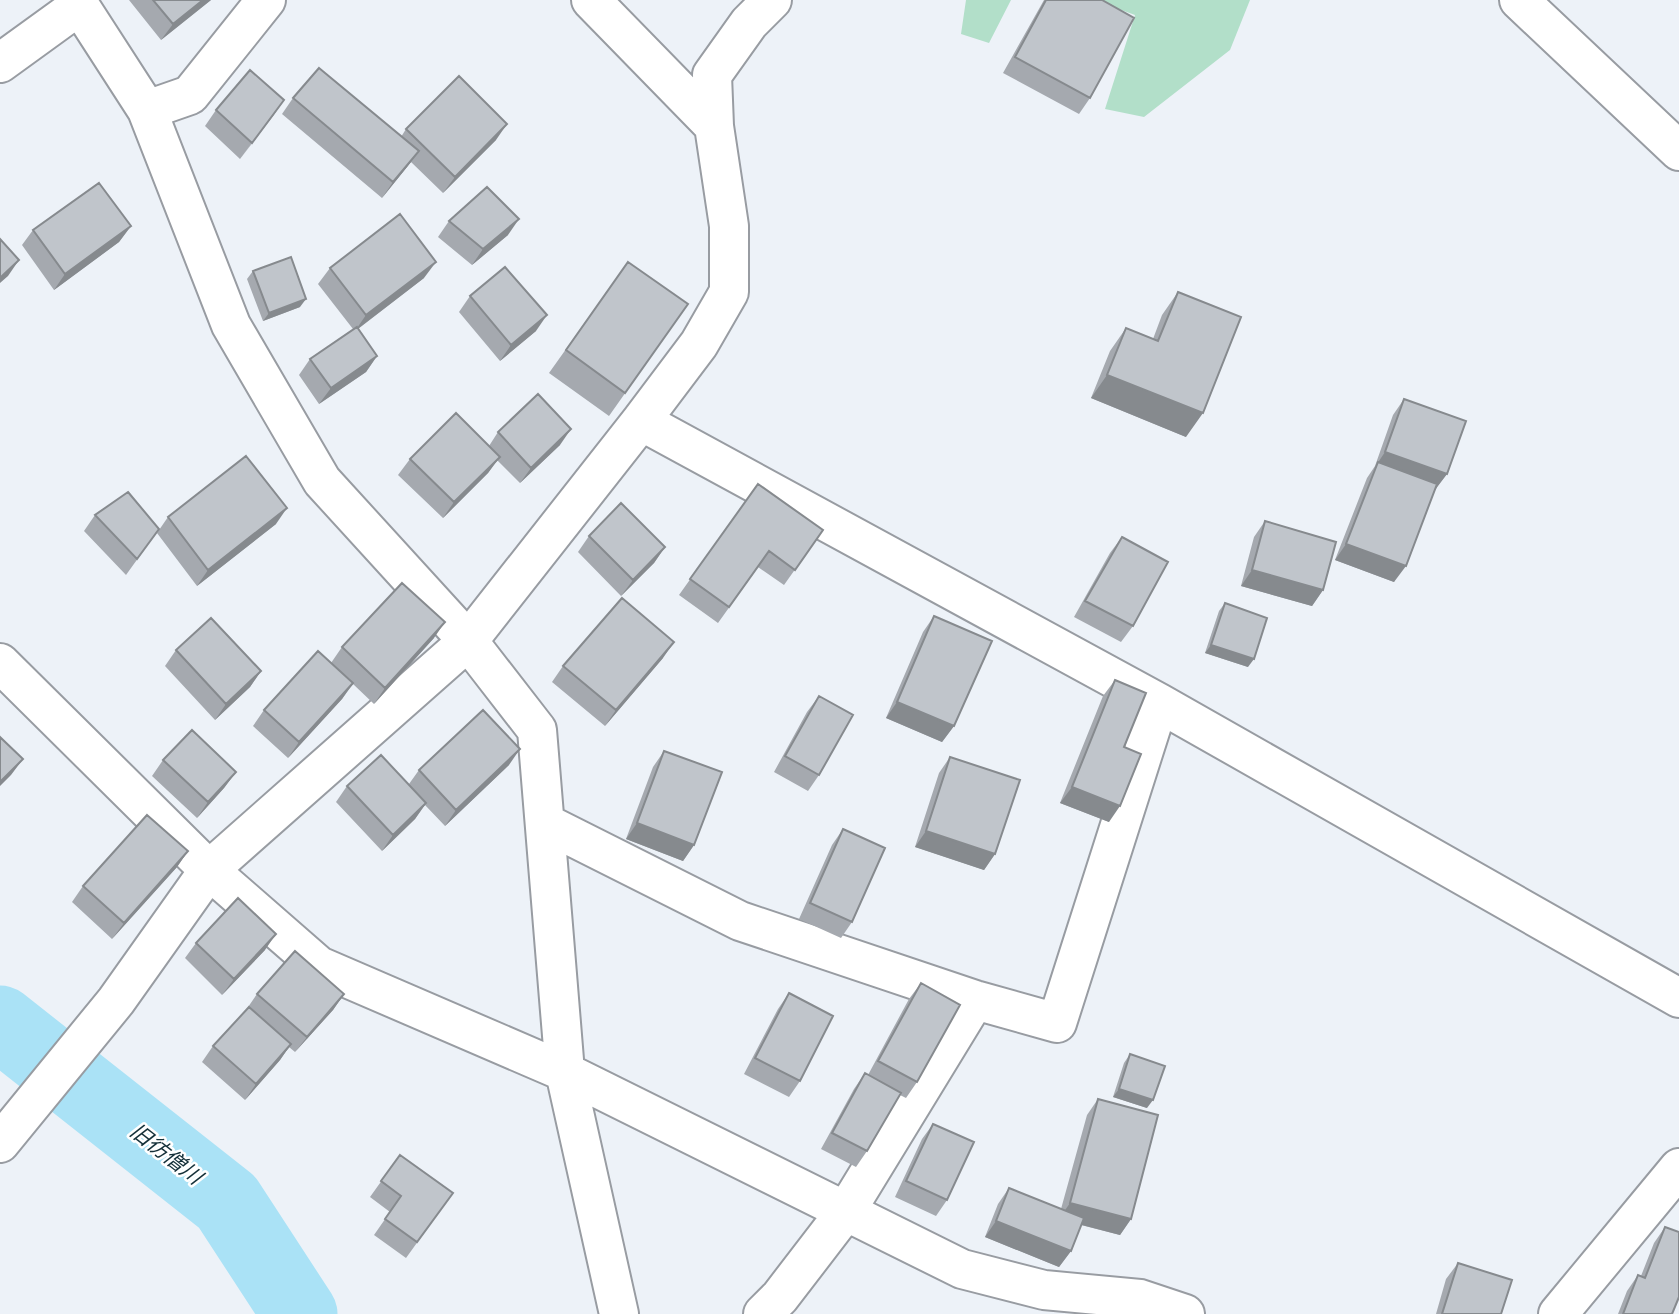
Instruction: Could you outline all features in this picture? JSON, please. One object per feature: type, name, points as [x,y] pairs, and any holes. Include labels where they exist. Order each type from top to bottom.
[{"type":"street","points":[[147,110],[190,95],[266,0]]},
{"type":"street","points":[[591,0],[714,126]]},
{"type":"street","points":[[0,1143],[116,1001],[209,870],[468,640],[642,421],[699,344],[729,292],[729,226],[714,126],[712,75],[749,23],[772,0]]},
{"type":"street","points":[[1519,0],[1679,150]]},
{"type":"street","points":[[0,63],[78,3],[147,110],[231,325],[322,481],[468,640],[537,730],[565,1072],[619,1314]]},
{"type":"street","points":[[642,421],[1159,703],[1679,998]]},
{"type":"street","points":[[0,663],[209,870],[319,966],[565,1072],[1034,1302],[1140,1299],[1185,1314]]},
{"type":"street","points":[[545,823],[740,921],[975,1000],[1057,1023],[1159,703]]},
{"type":"street","points":[[763,1314],[780,1297],[846,1211],[975,1000]]},
{"type":"street","points":[[1558,1314],[1679,1168]]},
{"type":"green space","points":[[966,0],[1011,0],[989,43],[961,34]]},
{"type":"green space","points":[[1094,0],[1250,0],[1230,50],[1144,117],[1105,109],[1135,15]]},
{"type":"building","points":[[153,0],[203,0],[173,24]]},
{"type":"building","points":[[1046,0],[1102,0],[1134,18],[1090,98],[1015,57]]},
{"type":"building","points":[[319,68],[419,151],[393,182],[293,98]]},
{"type":"building","points":[[250,70],[284,100],[252,143],[216,110]]},
{"type":"building","points":[[459,76],[507,124],[455,177],[406,129]]},
{"type":"building","points":[[99,183],[131,226],[65,274],[33,230]]},
{"type":"building","points":[[487,187],[519,219],[483,249],[449,221]]},
{"type":"building","points":[[400,214],[436,262],[366,315],[330,268]]},
{"type":"building","points":[[0,239],[19,260],[0,278]]},
{"type":"building","points":[[291,257],[306,299],[269,313],[253,271]]},
{"type":"building","points":[[628,262],[688,304],[625,393],[566,350]]},
{"type":"building","points":[[505,267],[547,315],[511,345],[470,296]]},
{"type":"building","points":[[1178,292],[1241,317],[1203,413],[1107,375],[1126,328],[1158,341]]},
{"type":"building","points":[[357,327],[377,356],[331,388],[310,359]]},
{"type":"building","points":[[538,394],[571,429],[531,468],[498,432]]},
{"type":"building","points":[[1404,399],[1466,421],[1447,474],[1385,452]]},
{"type":"building","points":[[456,413],[500,457],[454,502],[410,459]]},
{"type":"building","points":[[246,456],[287,508],[208,570],[168,517]]},
{"type":"building","points":[[1378,462],[1437,484],[1406,566],[1346,544]]},
{"type":"building","points":[[758,484],[823,530],[795,570],[769,551],[729,607],[690,579]]},
{"type":"building","points":[[128,492],[159,529],[137,559],[95,515]]},
{"type":"building","points":[[621,503],[665,547],[633,580],[589,536]]},
{"type":"building","points":[[1265,521],[1336,542],[1323,590],[1252,570]]},
{"type":"building","points":[[1122,537],[1168,562],[1133,626],[1085,601]]},
{"type":"building","points":[[402,583],[445,622],[385,688],[342,647]]},
{"type":"building","points":[[622,598],[674,642],[616,710],[563,666]]},
{"type":"building","points":[[1225,603],[1267,618],[1254,659],[1211,645]]},
{"type":"building","points":[[934,616],[992,641],[954,726],[897,702]]},
{"type":"building","points":[[211,618],[261,671],[226,704],[176,650]]},
{"type":"building","points":[[318,651],[353,683],[299,742],[264,710]]},
{"type":"building","points":[[1115,680],[1146,693],[1124,747],[1141,754],[1120,806],[1072,787]]},
{"type":"building","points":[[819,696],[853,715],[819,775],[785,756]]},
{"type":"building","points":[[483,710],[520,749],[456,810],[419,770]]},
{"type":"building","points":[[192,730],[236,772],[208,802],[163,760]]},
{"type":"building","points":[[0,737],[23,759],[0,782]]},
{"type":"building","points":[[664,751],[722,772],[694,845],[637,823]]},
{"type":"building","points":[[381,755],[426,803],[393,835],[347,786]]},
{"type":"building","points":[[950,757],[1020,780],[995,854],[926,831]]},
{"type":"building","points":[[147,815],[188,851],[124,923],[83,886]]},
{"type":"building","points":[[843,829],[885,848],[852,922],[810,903]]},
{"type":"building","points":[[238,898],[276,934],[234,979],[196,943]]},
{"type":"building","points":[[295,951],[344,994],[307,1037],[257,994]]},
{"type":"building","points":[[921,983],[960,1005],[917,1082],[878,1061]]},
{"type":"building","points":[[789,993],[833,1016],[800,1081],[755,1058]]},
{"type":"building","points":[[249,1007],[291,1044],[256,1084],[213,1046]]},
{"type":"building","points":[[1130,1054],[1165,1066],[1153,1100],[1119,1089]]},
{"type":"building","points":[[865,1073],[901,1093],[867,1151],[832,1133]]},
{"type":"building","points":[[1098,1099],[1158,1115],[1131,1219],[1070,1203]]},
{"type":"building","points":[[933,1124],[974,1142],[947,1200],[906,1181]]},
{"type":"building","points":[[400,1155],[453,1193],[417,1242],[385,1219],[401,1196],[381,1181]]},
{"type":"building","points":[[1009,1188],[1084,1218],[1071,1251],[996,1221]]},
{"type":"building","points":[[1665,1227],[1679,1232],[1679,1297],[1672,1314],[1623,1314],[1638,1275],[1645,1278]]},
{"type":"building","points":[[1458,1263],[1512,1280],[1501,1314],[1442,1314]]},
{"type":"waterway","name":"旧彷僧川","points":[[0,1023],[227,1202],[300,1314]]}]
